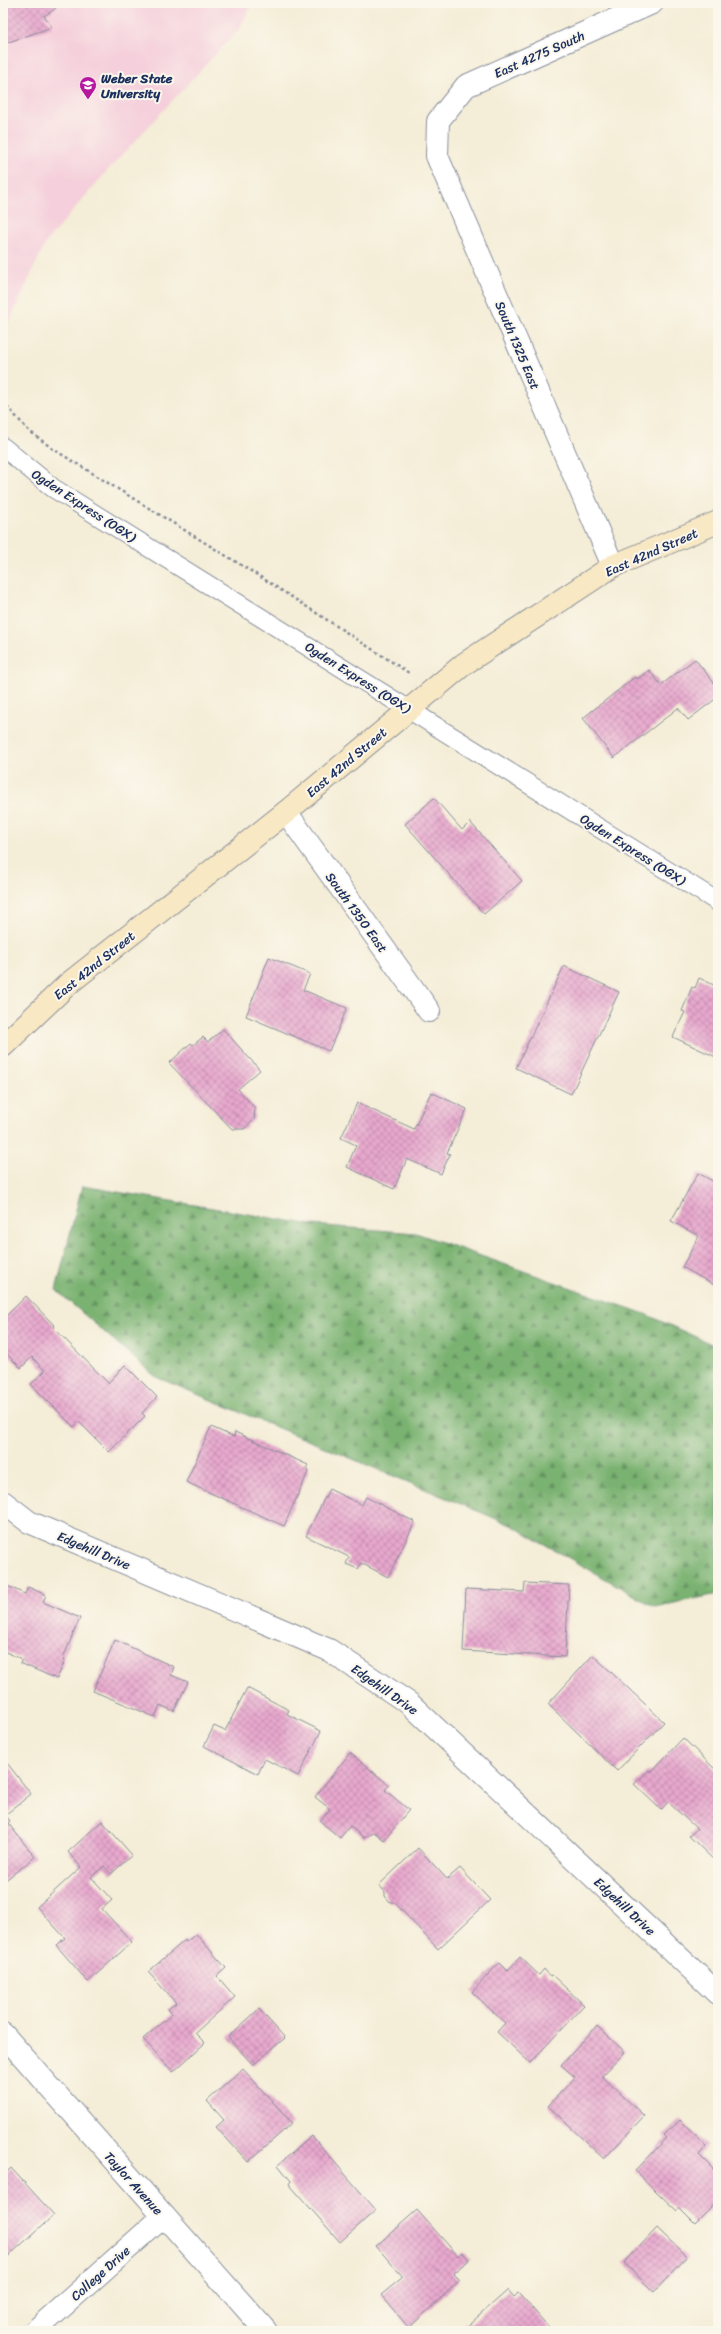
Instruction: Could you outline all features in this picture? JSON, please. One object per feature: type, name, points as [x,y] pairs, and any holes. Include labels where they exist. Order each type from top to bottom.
[{"type":"street","name":"East 4275 South","points":[[438,121],[466,86],[652,3]]},
{"type":"street","name":"South 1325 East","points":[[438,121],[437,156],[613,566]]},
{"type":"street","name":"East 42nd Street","points":[[3,1046],[68,984],[286,812],[464,664],[613,566],[718,522]]},
{"type":"street","name":"South 1350 East","points":[[286,812],[429,1011]]},
{"type":"street","name":"Edgehill Drive","points":[[3,1502],[29,1522],[329,1650],[410,1704],[718,1994]]},
{"type":"street","name":"Taylor Avenue","points":[[3,2034],[266,2331]]},
{"type":"street","name":"College Drive","points":[[35,2331],[164,2216]]},
{"type":"lane","name":"Ogden Express (OGX)","points":[[3,447],[53,488],[718,902]]},
{"type":"path","points":[[3,402],[28,430],[53,450],[267,581],[394,662]]},
{"type":"shaded area","name":"Weber State University","points":[[3,3],[252,3],[240,28],[106,172],[46,242],[3,335]]},
{"type":"green space","points":[[82,1186],[313,1225],[416,1233],[645,1314],[718,1347],[718,1594],[655,1607],[511,1525],[156,1377],[56,1290]]},
{"type":"building","points":[[3,3],[53,3],[56,8],[44,16],[52,27],[3,44]]},
{"type":"building","points":[[695,659],[718,688],[718,697],[688,720],[678,708],[614,758],[583,718],[635,677],[637,679],[649,670],[661,685]]},
{"type":"building","points":[[434,798],[462,830],[470,822],[522,881],[484,914],[405,824]]},
{"type":"building","points":[[269,957],[310,974],[303,990],[347,1008],[329,1051],[246,1016]]},
{"type":"building","points":[[564,966],[619,992],[571,1094],[516,1068]]},
{"type":"building","points":[[699,978],[718,987],[718,1058],[673,1037],[685,1012],[682,1011],[692,987],[695,988]]},
{"type":"building","points":[[223,1029],[260,1070],[238,1089],[255,1108],[254,1120],[244,1129],[232,1129],[169,1063],[191,1043],[193,1045],[203,1037],[208,1042]]},
{"type":"building","points":[[431,1092],[467,1109],[447,1153],[450,1154],[441,1174],[407,1159],[394,1189],[347,1167],[356,1145],[341,1138],[357,1103],[414,1129]]},
{"type":"building","points":[[698,1173],[718,1184],[718,1287],[682,1267],[699,1236],[671,1221]]},
{"type":"building","points":[[26,1296],[55,1326],[53,1327],[108,1383],[125,1365],[157,1397],[142,1413],[145,1416],[109,1452],[79,1422],[74,1427],[31,1384],[45,1371],[32,1357],[21,1368],[3,1350],[3,1319]]},
{"type":"building","points":[[211,1427],[234,1437],[235,1432],[308,1465],[307,1469],[309,1470],[284,1526],[186,1482]]},
{"type":"building","points":[[329,1489],[362,1505],[366,1497],[415,1522],[388,1577],[361,1563],[358,1569],[346,1564],[349,1557],[306,1536]]},
{"type":"building","points":[[525,1583],[569,1585],[565,1657],[463,1651],[466,1589],[524,1592]]},
{"type":"building","points":[[3,1584],[25,1594],[28,1587],[46,1595],[43,1602],[80,1618],[63,1658],[65,1660],[57,1679],[20,1663],[22,1659],[3,1651]]},
{"type":"building","points":[[115,1640],[174,1667],[171,1675],[188,1682],[174,1711],[160,1705],[155,1717],[93,1691]]},
{"type":"building","points":[[593,1655],[664,1722],[617,1771],[548,1704]]},
{"type":"building","points":[[247,1688],[289,1710],[287,1714],[321,1731],[298,1776],[265,1759],[258,1774],[204,1746],[214,1726],[225,1731]]},
{"type":"building","points":[[683,1738],[718,1772],[718,1860],[716,1862],[689,1836],[697,1829],[668,1802],[661,1810],[634,1784],[649,1770],[651,1772]]},
{"type":"building","points":[[350,1753],[389,1785],[385,1790],[409,1810],[384,1840],[374,1832],[364,1838],[350,1826],[340,1838],[320,1821],[330,1809],[315,1797]]},
{"type":"building","points":[[4,1759],[31,1794],[5,1815],[10,1821],[8,1823],[35,1857],[3,1882]]},
{"type":"building","points":[[102,1821],[132,1855],[111,1874],[104,1866],[91,1877],[112,1900],[102,1909],[132,1942],[88,1982],[56,1945],[65,1938],[37,1907],[81,1867],[68,1852]]},
{"type":"building","points":[[418,1848],[447,1879],[460,1868],[490,1900],[438,1949],[394,1902],[390,1902],[385,1896],[385,1892],[379,1885]]},
{"type":"building","points":[[196,1934],[226,1968],[217,1976],[235,1997],[195,2033],[205,2043],[173,2072],[143,2039],[172,2014],[168,2009],[176,2003],[148,1972],[185,1940],[186,1942]]},
{"type":"building","points":[[520,1957],[539,1975],[544,1969],[550,1976],[552,1975],[584,2005],[530,2063],[497,2032],[505,2023],[472,1992],[499,1963],[507,1971]]},
{"type":"building","points":[[259,2009],[285,2038],[253,2065],[228,2037]]},
{"type":"building","points":[[597,2026],[625,2052],[602,2076],[644,2116],[604,2159],[548,2106],[575,2077],[561,2065]]},
{"type":"building","points":[[243,2069],[292,2123],[248,2162],[216,2127],[224,2120],[207,2101]]},
{"type":"building","points":[[680,2120],[707,2146],[699,2155],[718,2174],[718,2201],[695,2224],[679,2208],[677,2211],[635,2171],[667,2138],[664,2135]]},
{"type":"building","points":[[312,2136],[376,2210],[340,2242],[289,2184],[291,2181],[278,2165]]},
{"type":"building","points":[[3,2168],[7,2172],[11,2168],[54,2215],[3,2261]]},
{"type":"building","points":[[417,2210],[458,2256],[462,2252],[469,2260],[453,2273],[460,2280],[409,2328],[381,2295],[403,2277],[376,2246]]},
{"type":"building","points":[[657,2228],[687,2257],[654,2292],[624,2263]]},
{"type":"building","points":[[508,2290],[514,2297],[519,2293],[552,2331],[462,2331]]},
{"type":"place","name":"Weber State University","points":[[88,100]]}]
